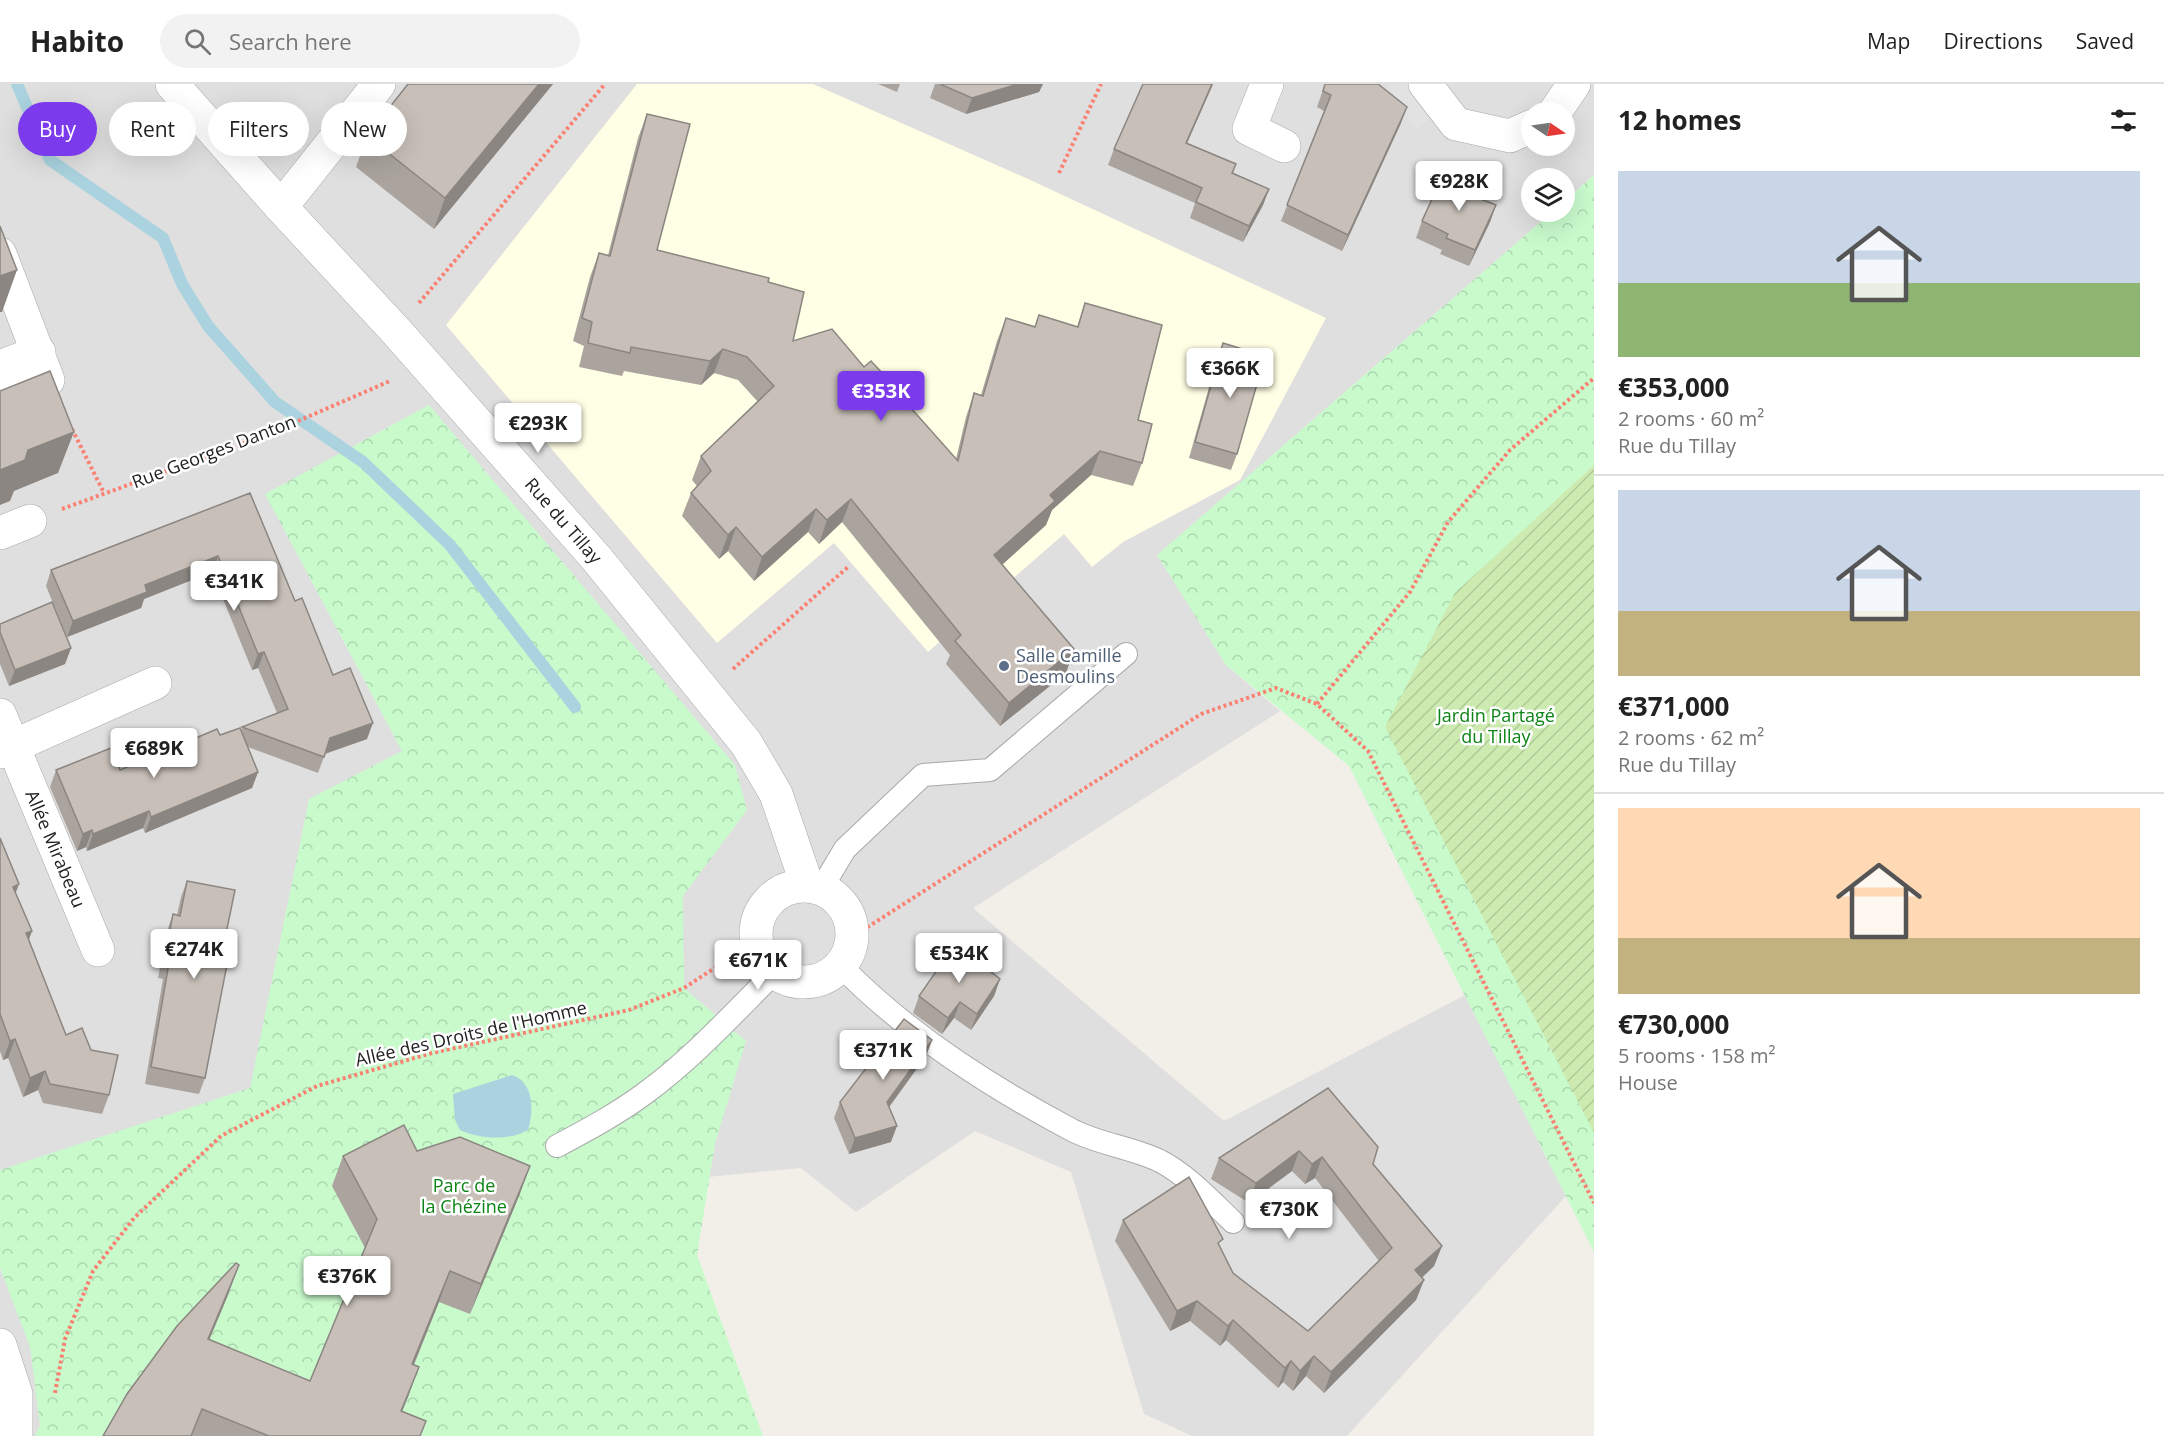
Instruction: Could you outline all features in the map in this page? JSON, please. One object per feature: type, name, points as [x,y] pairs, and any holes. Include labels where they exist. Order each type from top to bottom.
[{"type":"street","name":"Rue du Tillay","points":[[172,84],[281,207],[396,331],[597,559],[746,743],[776,794],[814,887]]},
{"type":"street","points":[[281,207],[379,84]]},
{"type":"street","points":[[1267,84],[1249,129],[1284,146]]},
{"type":"street","points":[[1425,84],[1456,124],[1510,136],[1521,131]]},
{"type":"street","points":[[1562,102],[1574,84]]},
{"type":"street","points":[[0,254],[43,366]]},
{"type":"street","points":[[0,367],[43,366]]},
{"type":"street","points":[[0,400],[43,366]]},
{"type":"street","points":[[0,533],[30,521]]},
{"type":"street","points":[[7,750],[155,683]]},
{"type":"street","name":"Allée Mirabeau","points":[[0,715],[7,750],[98,950]]},
{"type":"street","points":[[814,887],[835,896],[845,907],[851,921],[847,951],[829,976],[814,982],[798,982],[783,978],[761,956],[756,941],[756,927],[769,902],[780,892],[814,887]]},
{"type":"street","points":[[0,1347],[16,1394],[16,1436]]},
{"type":"lane","points":[[814,887],[845,849],[923,775],[990,770],[1126,654]]},
{"type":"lane","points":[[847,951],[867,993],[945,1054],[1072,1130],[1161,1162],[1200,1190],[1233,1222]]},
{"type":"lane","points":[[557,1146],[597,1125],[644,1094],[716,1032],[775,972]]},
{"type":"path","points":[[396,331],[605,84]]},
{"type":"path","points":[[1059,173],[1101,84]]},
{"type":"path","points":[[43,366],[104,493]]},
{"type":"path","name":"Rue Georges Danton","points":[[30,521],[291,424],[426,366]]},
{"type":"path","points":[[1317,704],[1410,592],[1448,522],[1510,450],[1594,378]]},
{"type":"path","points":[[706,693],[849,566]]},
{"type":"path","points":[[847,951],[1201,714],[1276,688],[1317,704],[1368,751],[1594,1203]]},
{"type":"path","name":"Allée des Droits de l'Homme","points":[[55,1404],[55,1383],[65,1339],[93,1270],[134,1218],[221,1136],[317,1086],[432,1053],[629,1010],[684,988],[756,941]]},
{"type":"shaded area","points":[[0,84],[1594,84],[1594,175],[1575,192],[1575,168],[1521,168],[1521,222],[1541,222],[1158,555],[1226,665],[1280,711],[973,908],[1224,1121],[1465,995],[1566,1196],[1347,1436],[1192,1436],[1144,1414],[1071,1172],[975,1131],[856,1212],[801,1168],[575,1190],[473,1436],[0,1436]]},
{"type":"shaded area","points":[[637,84],[813,84],[1026,178],[1326,318],[1240,480],[1123,542],[1092,567],[1064,534],[928,652],[834,543],[717,643],[446,325]]},
{"type":"shaded area","points":[[1387,84],[1419,84],[1436,110],[1416,131]]},
{"type":"green space","points":[[1594,175],[1594,1252],[1349,766],[1226,665],[1157,555],[1540,222],[1575,222],[1575,192]]},
{"type":"green space","name":"Parc de la Chézine","points":[[429,405],[735,765],[747,810],[683,896],[684,988],[746,1041],[715,1144],[697,1255],[763,1436],[35,1436],[40,1425],[30,1347],[0,1268],[0,1170],[250,1088],[309,799],[402,751],[265,494]]},
{"type":"green space","name":"Jardin Partagé du Tillay","points":[[1594,465],[1594,1133],[1385,727],[1455,593]]},
{"type":"water","points":[[512,1075],[525,1084],[528,1091],[531,1114],[528,1130],[512,1136],[494,1138],[460,1130],[455,1120],[453,1094]]},
{"type":"building","points":[[408,84],[539,84],[445,198],[392,156],[407,156],[407,102],[394,102]]},
{"type":"building","points":[[940,84],[1018,84],[972,98]]},
{"type":"building","points":[[1143,84],[1212,84],[1186,143],[1236,164],[1232,173],[1269,189],[1249,226],[1196,202],[1202,188],[1114,149]]},
{"type":"building","points":[[1325,84],[1378,84],[1407,107],[1348,235],[1287,205],[1331,95],[1323,91]]},
{"type":"building","points":[[647,114],[690,124],[657,250],[769,278],[768,282],[804,292],[793,341],[832,329],[864,367],[871,361],[958,461],[974,393],[983,396],[1006,318],[1035,327],[1039,315],[1078,327],[1085,303],[1162,325],[1138,420],[1152,424],[1142,463],[1100,451],[1050,495],[1055,501],[994,555],[1074,649],[1009,703],[955,641],[961,635],[851,499],[827,520],[816,509],[762,557],[736,527],[728,535],[691,493],[711,471],[701,456],[774,386],[747,357],[723,349],[710,361],[631,347],[630,353],[588,343],[592,322],[582,318],[599,253],[610,256]]},
{"type":"building","points":[[1444,173],[1476,186],[1473,196],[1496,205],[1475,250],[1446,238],[1448,234],[1422,221]]},
{"type":"building","points":[[0,226],[17,270],[0,276]]},
{"type":"building","points":[[1223,343],[1265,356],[1237,454],[1195,442]]},
{"type":"building","points":[[50,371],[74,432],[28,450],[25,460],[0,470],[0,391]]},
{"type":"building","points":[[250,493],[295,601],[302,598],[333,675],[350,668],[373,723],[330,738],[324,757],[242,727],[288,709],[264,652],[258,654],[218,556],[145,585],[147,592],[73,621],[51,570]]},
{"type":"building","points":[[52,602],[71,648],[15,670],[0,632],[0,624]]},
{"type":"building","points":[[240,728],[258,772],[151,817],[149,811],[93,834],[92,830],[83,834],[56,770],[111,748],[120,770],[217,729],[220,735]]},
{"type":"building","points":[[0,838],[19,884],[13,887],[32,931],[26,933],[66,1035],[82,1028],[91,1050],[118,1055],[109,1095],[50,1084],[45,1071],[30,1078],[15,1039],[10,1041],[0,1014]]},
{"type":"building","points":[[187,881],[235,890],[223,948],[230,949],[205,1078],[151,1067],[169,963],[164,961],[173,914],[180,916]]},
{"type":"building","points":[[955,944],[1000,979],[977,1014],[960,1002],[948,1018],[919,996]]},
{"type":"building","points":[[904,1019],[932,1040],[887,1102],[897,1126],[855,1138],[840,1102]]},
{"type":"building","points":[[1328,1088],[1378,1147],[1373,1164],[1442,1246],[1415,1270],[1424,1280],[1331,1372],[1314,1356],[1300,1371],[1291,1361],[1285,1368],[1233,1320],[1228,1326],[1197,1301],[1177,1311],[1123,1220],[1189,1177],[1223,1239],[1218,1243],[1233,1273],[1308,1331],[1392,1248],[1322,1157],[1312,1164],[1299,1151],[1256,1183],[1219,1158]]},
{"type":"building","points":[[404,1125],[417,1151],[460,1137],[530,1166],[481,1284],[450,1271],[412,1364],[419,1367],[401,1411],[426,1421],[420,1436],[269,1436],[202,1409],[191,1436],[103,1436],[127,1394],[177,1326],[236,1263],[239,1265],[208,1339],[310,1381],[377,1219],[343,1156]]},
{"type":"waterway","points":[[17,84],[50,160],[163,238],[182,284],[208,326],[275,402],[363,462],[450,545],[575,707]]},
{"type":"place","name":"Salle Camille Desmoulins","points":[[1004,666]]}]
